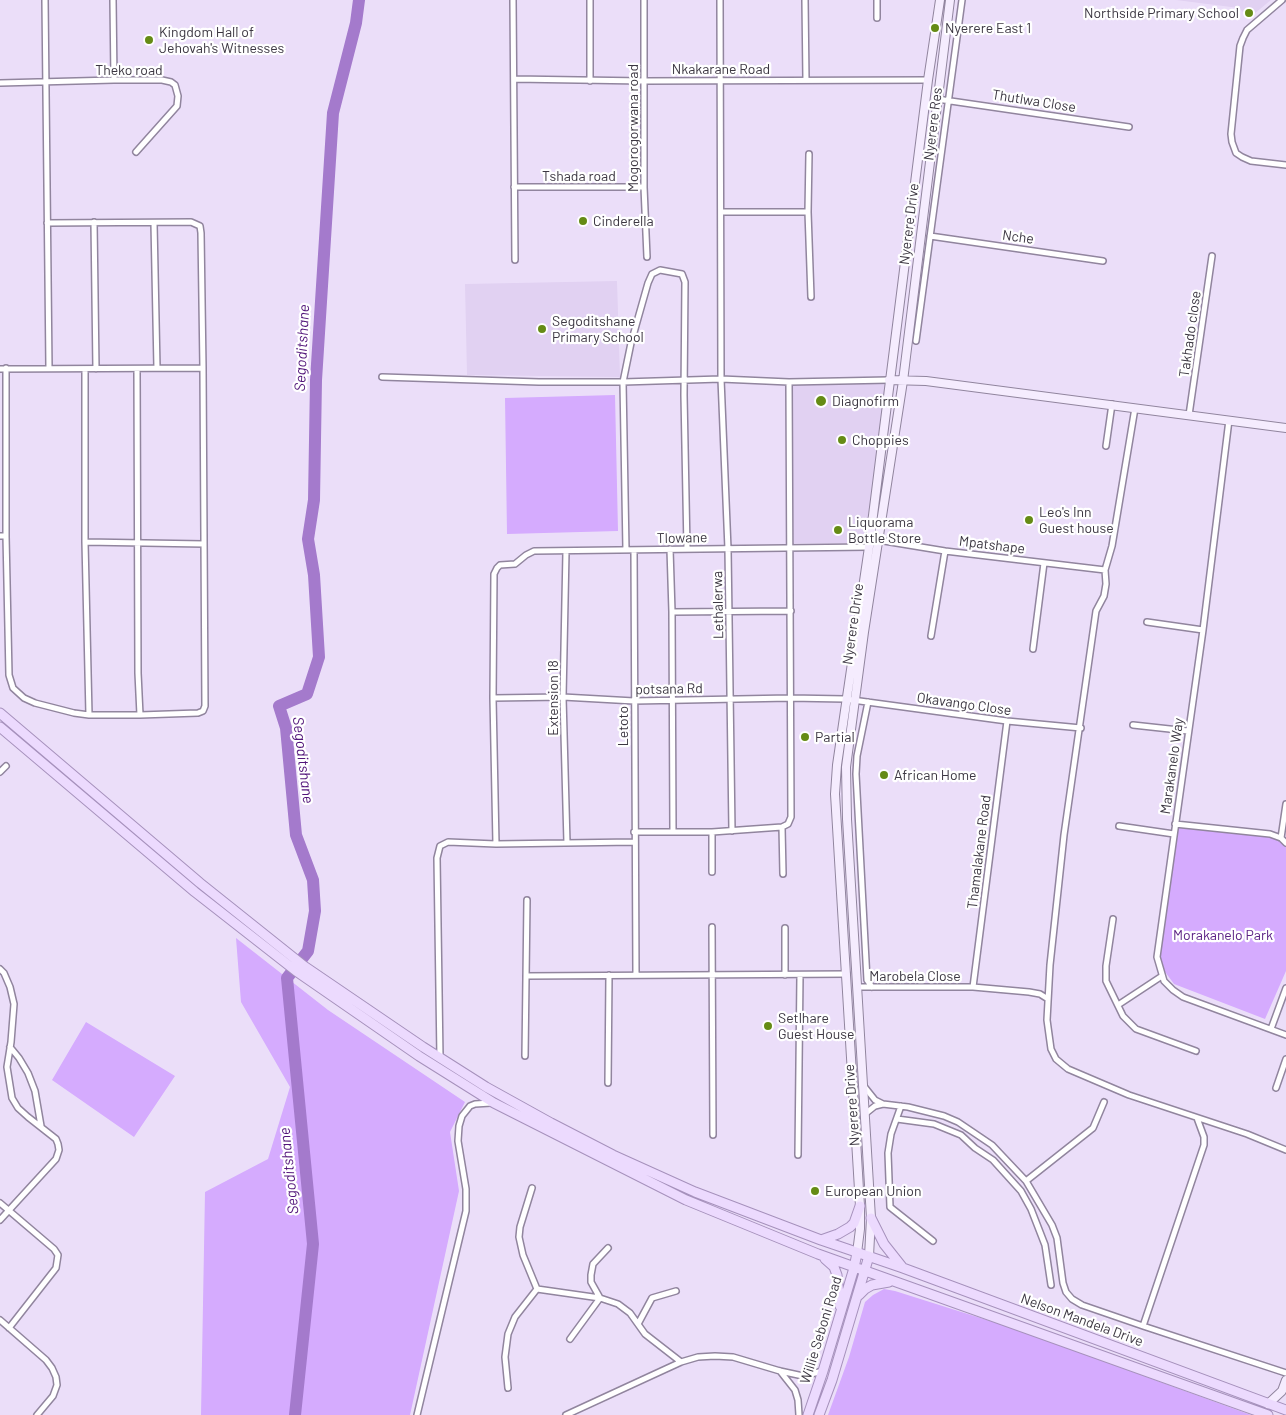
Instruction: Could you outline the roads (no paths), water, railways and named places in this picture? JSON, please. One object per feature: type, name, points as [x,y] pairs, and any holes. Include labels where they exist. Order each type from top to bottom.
[{"type":"main road","name":"Nyerere Drive","points":[[856,1253],[860,1229],[860,1206],[835,794],[837,757],[869,547],[889,380],[940,0]]},
{"type":"main road","name":"Nyerere Drive","points":[[869,1256],[871,1218],[846,767],[878,540],[903,381],[950,0]]},
{"type":"main road","points":[[889,380],[926,381],[1286,428]]},
{"type":"main road","name":"Nelson Mandela Drive","points":[[0,713],[200,883],[304,966],[440,1058],[486,1087],[551,1123],[614,1155],[695,1192],[1284,1410]]},
{"type":"main road","name":"Nelson Mandela Drive","points":[[0,728],[195,892],[296,971],[419,1056],[494,1103],[686,1200],[818,1254],[1268,1415]]},
{"type":"main road","points":[[821,1240],[850,1227],[854,1223],[860,1206]]},
{"type":"main road","points":[[871,1218],[884,1244],[903,1268]]},
{"type":"main road","name":"Willie Seboni Road","points":[[808,1415],[854,1268],[856,1253]]},
{"type":"main road","points":[[818,1254],[834,1267],[838,1283],[840,1312]]},
{"type":"main road","name":"Willie Seboni Road","points":[[820,1415],[869,1256]]},
{"type":"main road","points":[[852,1314],[860,1295],[865,1289],[880,1283],[895,1282]]},
{"type":"main road","points":[[1284,1410],[1281,1395],[1286,1380]]},
{"type":"main road","points":[[1268,1404],[1282,1391]]},
{"type":"street","points":[[46,0],[48,368]]},
{"type":"street","points":[[112,0],[114,80]]},
{"type":"street","points":[[513,0],[515,260]]},
{"type":"street","points":[[590,0],[590,81]]},
{"type":"street","name":"Mogorogorwana road","points":[[644,0],[644,187],[647,257]]},
{"type":"street","name":"Lethalerwa","points":[[720,0],[721,379],[728,549],[732,831]]},
{"type":"street","points":[[806,0],[806,80]]},
{"type":"street","points":[[877,0],[877,18]]},
{"type":"street","name":"Nyerere Res","points":[[916,340],[962,0]]},
{"type":"street","points":[[1282,0],[1247,30],[1243,38],[1240,46],[1231,134],[1236,152],[1242,157],[1286,165]]},
{"type":"street","name":"Theko road","points":[[0,83],[114,80],[162,80],[171,82],[178,96],[177,106],[136,152]]},
{"type":"street","name":"Nkakarane Road","points":[[514,80],[928,80]]},
{"type":"street","name":"Thutlwa Close","points":[[937,98],[1128,127]]},
{"type":"street","points":[[809,154],[808,212],[811,297]]},
{"type":"street","name":"Tshada road","points":[[514,187],[644,187]]},
{"type":"street","points":[[721,212],[808,212]]},
{"type":"street","points":[[94,222],[96,369]]},
{"type":"street","points":[[47,223],[191,222],[200,226],[203,368],[205,706],[203,711],[198,713],[89,715],[34,703],[24,698],[13,688],[9,675],[9,596],[3,536],[3,368],[203,368]]},
{"type":"street","points":[[154,223],[157,368]]},
{"type":"street","name":"Nche","points":[[930,236],[1103,261]]},
{"type":"street","name":"Takhado close","points":[[1189,415],[1212,256]]},
{"type":"street","points":[[626,550],[624,382],[631,343],[648,283],[652,274],[660,270],[676,272],[684,277],[684,380],[688,549]]},
{"type":"street","points":[[85,369],[85,542],[89,715]]},
{"type":"street","points":[[137,369],[138,673],[140,715]]},
{"type":"street","points":[[382,377],[539,382],[721,379],[790,382],[889,380]]},
{"type":"street","points":[[634,832],[712,832],[782,827],[788,824],[791,817],[790,382]]},
{"type":"street","points":[[1106,446],[1112,404]]},
{"type":"street","points":[[1135,407],[1112,546],[1105,570],[1106,584],[1104,596],[1096,611],[1057,892],[1047,1020],[1050,1049],[1056,1060],[1068,1069],[1129,1095],[1247,1134],[1286,1150]]},
{"type":"street","name":"Marakanelo Way","points":[[1162,976],[1157,957],[1203,630],[1229,420]]},
{"type":"street","name":"Mpatshape","points":[[878,540],[1105,570]]},
{"type":"street","points":[[85,542],[204,544]]},
{"type":"street","name":"Tlowane","points":[[494,698],[494,574],[500,565],[515,564],[530,552],[869,547]]},
{"type":"street","points":[[670,549],[673,832]]},
{"type":"street","name":"Letoto","points":[[634,550],[636,975]]},
{"type":"street","points":[[931,636],[945,550]]},
{"type":"street","name":"Extension 18","points":[[566,552],[563,697],[567,844]]},
{"type":"street","points":[[1033,650],[1044,563]]},
{"type":"street","points":[[672,612],[790,612]]},
{"type":"street","points":[[1147,622],[1203,630]]},
{"type":"street","name":"potsana Rd","points":[[494,698],[563,697],[634,701],[790,698],[845,699]]},
{"type":"street","points":[[494,698],[496,844]]},
{"type":"street","name":"Okavango Close","points":[[845,699],[1007,721],[1081,728]]},
{"type":"street","points":[[868,702],[857,756],[856,774],[867,980],[872,987]]},
{"type":"street","name":"Thamalakane Road","points":[[973,987],[1007,721]]},
{"type":"street","points":[[1133,725],[1188,731]]},
{"type":"street","points":[[0,772],[6,766]]},
{"type":"street","points":[[1281,838],[1286,804]]},
{"type":"street","points":[[1175,824],[1270,834],[1281,838],[1286,843]]},
{"type":"street","points":[[1119,826],[1174,834]]},
{"type":"street","points":[[782,827],[783,874]]},
{"type":"street","points":[[712,832],[712,872]]},
{"type":"street","points":[[440,1058],[438,850],[440,846],[448,842],[567,844],[634,842]]},
{"type":"street","points":[[525,1056],[527,900]]},
{"type":"street","points":[[1113,919],[1106,966],[1106,981],[1123,1016],[1136,1029],[1196,1051]]},
{"type":"street","points":[[712,927],[713,1135]]},
{"type":"street","points":[[785,928],[785,975]]},
{"type":"street","points":[[0,970],[4,973],[10,987],[14,1004],[7,1067],[12,1098],[18,1108],[56,1138],[58,1144],[56,1159],[0,1220]]},
{"type":"street","points":[[526,976],[847,974]]},
{"type":"street","points":[[608,1083],[609,975]]},
{"type":"street","points":[[798,1155],[800,975]]},
{"type":"street","points":[[1118,1005],[1162,976],[1164,981],[1183,997],[1286,1034]]},
{"type":"street","name":"Marobela Close","points":[[857,987],[973,987],[1029,992],[1040,994],[1048,999]]},
{"type":"street","points":[[1271,1029],[1286,988]]},
{"type":"street","points":[[10,1047],[28,1073],[42,1127]]},
{"type":"street","points":[[1276,1088],[1286,1059]]},
{"type":"street","points":[[863,1086],[875,1100],[883,1104],[901,1106],[944,1116],[958,1122],[992,1145],[1026,1181],[1052,1225],[1057,1238],[1066,1292],[1082,1305],[1286,1373]]},
{"type":"street","points":[[1026,1181],[1093,1128],[1104,1102]]},
{"type":"street","points":[[417,1415],[466,1212],[466,1189],[458,1141],[458,1126],[462,1116],[470,1106],[494,1103]]},
{"type":"street","points":[[865,1114],[875,1106],[883,1104]]},
{"type":"street","points":[[901,1106],[891,1134],[888,1153],[890,1207],[933,1241]]},
{"type":"street","points":[[1143,1326],[1204,1144],[1204,1137],[1197,1118]]},
{"type":"street","points":[[897,1119],[934,1124],[952,1131],[961,1135],[975,1148],[994,1160],[1021,1190],[1030,1209],[1045,1245],[1051,1285]]},
{"type":"street","points":[[532,1188],[520,1227],[519,1237],[523,1255],[537,1290]]},
{"type":"street","points":[[0,1203],[54,1249],[58,1255],[56,1268],[10,1328]]},
{"type":"street","points":[[600,1298],[591,1282],[591,1275],[593,1264],[608,1248]]},
{"type":"street","points":[[537,1290],[600,1298],[625,1308],[645,1334],[681,1362]]},
{"type":"street","points":[[508,1388],[505,1357],[508,1334],[515,1317],[537,1290]]},
{"type":"street","points":[[638,1324],[652,1298],[676,1291]]},
{"type":"street","points":[[570,1339],[600,1298]]},
{"type":"street","points":[[0,1320],[46,1360],[56,1377],[57,1386],[53,1396],[36,1415]]},
{"type":"street","points":[[566,1415],[681,1362],[715,1356],[733,1357],[803,1376],[823,1371]]},
{"type":"street","points":[[780,1371],[795,1390],[799,1415]]},
{"type":"waterway","name":"Segoditshane","points":[[295,1415],[313,1244],[287,978],[308,951],[315,911],[313,880],[296,835],[286,728],[279,706],[307,694],[319,657],[314,575],[308,539],[314,500],[316,380],[333,113],[356,23],[359,0]]},
{"type":"place","name":"Northside Primary School","points":[[1249,13]]},
{"type":"place","name":"Nyerere East 1","points":[[935,28]]},
{"type":"place","name":"Kingdom Hall of Jehovah's Witnesses","points":[[149,40]]},
{"type":"place","name":"Cinderella","points":[[583,221]]},
{"type":"place","name":"Segoditshane Primary School","points":[[542,329]]},
{"type":"place","name":"Diagnofirm","points":[[821,401]]},
{"type":"place","name":"Choppies","points":[[842,440]]},
{"type":"place","name":"Leo's Inn Guest house","points":[[1029,520]]},
{"type":"place","name":"Liquorama Bottle Store","points":[[838,530]]},
{"type":"place","name":"Partial","points":[[805,737]]},
{"type":"place","name":"African Home","points":[[884,775]]},
{"type":"place","name":"Setlhare Guest House","points":[[768,1026]]},
{"type":"place","name":"European Union","points":[[815,1191]]},
{"type":"park label","name":"Morakanelo Park","points":[[1223,935]]}]
